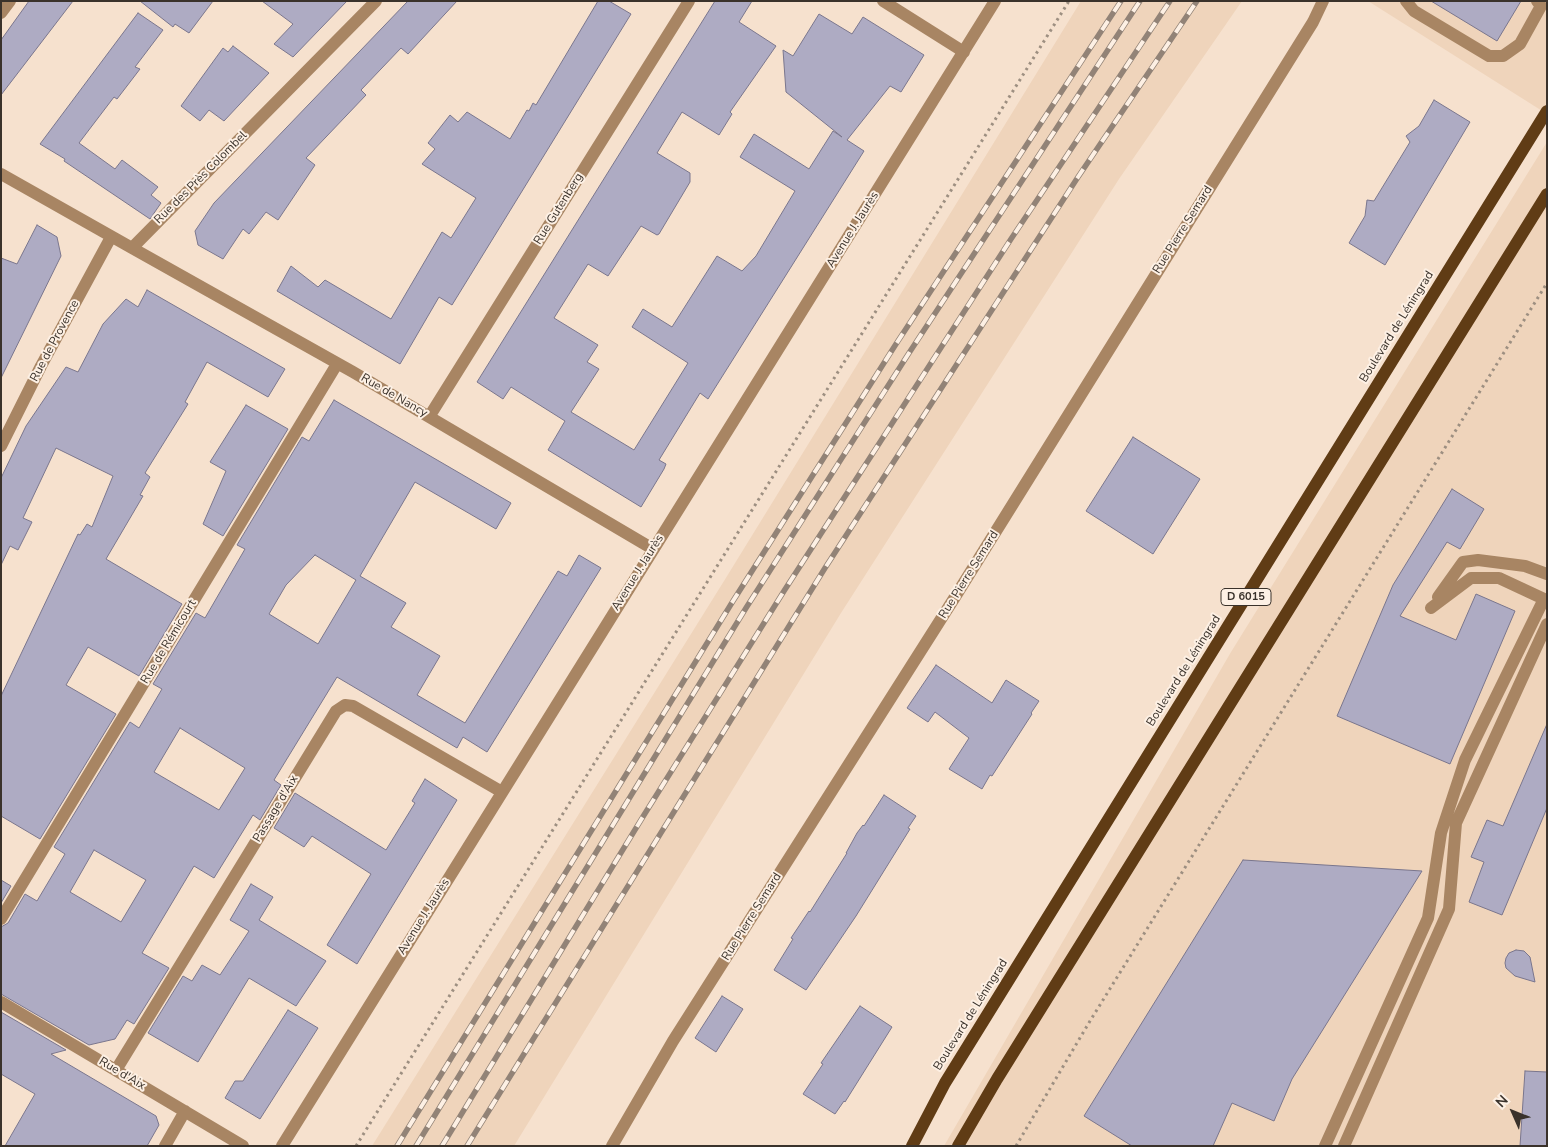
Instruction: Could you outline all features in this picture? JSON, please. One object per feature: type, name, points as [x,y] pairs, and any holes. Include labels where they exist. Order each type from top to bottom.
[{"type":"main road","name":"Boulevard de Léningrad","points":[[912,1146],[950,1075],[1547,112]]},
{"type":"main road","name":"D 6015","points":[[958,1146],[1007,1062],[1547,194]]},
{"type":"street","points":[[1,13],[10,1]]},
{"type":"street","name":"Rue des Près Colombel","points":[[132,248],[376,1]]},
{"type":"street","name":"Rue Gutenberg","points":[[429,416],[689,1]]},
{"type":"street","points":[[883,1],[964,52]]},
{"type":"street","name":"Avenue J. Jaurès","points":[[282,1146],[995,1]]},
{"type":"street","name":"Rue Pierre Semard","points":[[612,1146],[673,1041],[955,597],[1313,22],[1323,1]]},
{"type":"street","points":[[1406,1],[1414,11],[1489,56],[1503,56],[1520,44],[1542,8]]},
{"type":"street","points":[[1,174],[132,248]]},
{"type":"street","name":"Rue de Provence","points":[[1,446],[41,366],[112,236]]},
{"type":"street","name":"Rue de Nancy","points":[[132,248],[429,416],[653,549]]},
{"type":"street","name":"Rue de Rémicourt","points":[[1,920],[337,364]]},
{"type":"street","points":[[1325,1146],[1428,918],[1441,834],[1465,760],[1545,596],[1498,578],[1471,578],[1431,608],[1463,562],[1478,560],[1525,566],[1547,574]]},
{"type":"street","points":[[1344,1146],[1449,909],[1456,823],[1547,624]]},
{"type":"street","name":"Passage d'Aix","points":[[116,1070],[336,711],[344,706],[353,706],[502,792]]},
{"type":"street","name":"Rue d'Aix","points":[[1,1002],[244,1146]]},
{"type":"street","points":[[165,1146],[185,1111]]},
{"type":"path","points":[[356,1146],[1069,1]]},
{"type":"path","points":[[1016,1146],[1090,1021],[1547,283]]},
{"type":"shaded area","points":[[1081,1],[1242,1],[1119,179],[841,613],[514,1146],[372,1146],[724,581]]},
{"type":"shaded area","points":[[1368,1],[1547,1],[1547,114]]},
{"type":"shaded area","points":[[1547,142],[1547,1146],[944,1146],[1231,652]]},
{"type":"building","points":[[29,1],[73,1],[1,95],[1,40]]},
{"type":"building","points":[[140,1],[213,1],[189,33],[175,24],[173,27]]},
{"type":"building","points":[[262,1],[347,1],[293,57],[274,44],[293,24]]},
{"type":"building","points":[[408,1],[457,1],[408,54],[401,48],[361,90],[366,95],[306,158],[315,165],[278,220],[266,212],[249,234],[243,229],[223,259],[198,245],[195,231],[214,203]]},
{"type":"building","points":[[598,1],[609,1],[631,14],[452,305],[439,297],[400,364],[277,291],[291,266],[318,287],[325,280],[391,319],[442,232],[451,238],[476,198],[422,164],[435,149],[428,143],[450,115],[458,122],[467,112],[510,139],[527,110],[529,111],[533,103],[536,105]]},
{"type":"building","points":[[715,1],[752,1],[739,22],[776,46],[730,112],[732,114],[719,135],[682,112],[657,153],[690,173],[690,182],[659,234],[657,235],[641,226],[608,276],[588,264],[554,318],[598,345],[587,362],[599,369],[571,412],[634,450],[688,363],[632,327],[643,309],[672,327],[717,256],[742,271],[756,256],[795,191],[740,157],[754,134],[809,169],[833,131],[842,137],[786,92],[783,50],[793,56],[819,14],[852,34],[863,17],[924,55],[901,92],[890,86],[847,140],[864,151],[708,399],[700,393],[659,460],[666,464],[641,507],[548,450],[565,421],[511,387],[503,399],[477,382]]},
{"type":"building","points":[[1431,1],[1521,1],[1497,41]]},
{"type":"building","points":[[138,13],[163,30],[135,67],[140,69],[117,99],[114,97],[79,143],[115,169],[122,160],[158,187],[151,195],[161,203],[150,219],[64,161],[65,159],[40,144]]},
{"type":"building","points":[[233,46],[269,73],[224,121],[209,110],[200,121],[181,106],[223,48],[228,52]]},
{"type":"building","points":[[1434,100],[1470,122],[1385,265],[1349,243],[1365,216],[1367,200],[1374,201],[1410,142],[1406,136],[1419,126]]},
{"type":"building","points":[[37,225],[57,237],[61,256],[1,378],[1,258],[17,264]]},
{"type":"building","points":[[147,290],[285,369],[268,397],[207,362],[185,402],[188,404],[145,473],[150,477],[140,495],[143,496],[106,559],[182,604],[139,676],[88,647],[66,685],[116,714],[40,839],[1,816],[1,696],[78,534],[80,535],[87,524],[92,527],[113,476],[56,448],[23,518],[32,522],[18,550],[10,546],[1,565],[1,478],[26,426],[66,367],[78,372],[103,324],[126,299],[138,307]]},
{"type":"building","points":[[334,400],[511,503],[496,529],[415,482],[360,576],[406,603],[391,627],[440,656],[417,695],[465,723],[558,571],[567,576],[579,555],[601,568],[487,752],[463,737],[457,748],[337,677],[274,780],[281,785],[260,820],[253,815],[214,878],[194,866],[142,953],[169,968],[134,1024],[127,1020],[115,1039],[89,1045],[1,994],[1,927],[8,923],[25,894],[37,901],[65,854],[54,847],[130,722],[139,728],[162,689],[153,684],[196,613],[205,618],[245,549],[237,545],[302,437],[309,441]],"holes":[[[315,555],[356,580],[318,644],[269,614],[286,585]],[[180,728],[245,768],[219,810],[154,772]],[[94,850],[146,880],[121,922],[70,892]]]},
{"type":"building","points":[[246,405],[288,429],[223,536],[203,524],[226,471],[210,462]]},
{"type":"building","points":[[1133,437],[1200,479],[1153,554],[1086,511]]},
{"type":"building","points":[[1452,489],[1484,509],[1460,549],[1447,542],[1400,616],[1456,640],[1476,594],[1515,611],[1450,764],[1337,716],[1393,585]]},
{"type":"building","points":[[936,665],[992,703],[1006,680],[1039,701],[982,789],[949,769],[969,738],[935,712],[928,722],[907,708]]},
{"type":"building","points":[[1547,724],[1547,808],[1502,915],[1469,902],[1484,862],[1471,857],[1487,820],[1503,826]]},
{"type":"building","points":[[425,779],[457,800],[357,964],[327,945],[371,874],[312,836],[304,847],[274,828],[295,793],[386,850],[415,803],[412,801]]},
{"type":"building","points":[[884,795],[916,816],[908,828],[910,829],[856,916],[806,990],[774,970],[793,939],[791,938],[810,912],[847,853],[857,833],[864,826]]},
{"type":"building","points":[[1243,860],[1422,871],[1292,1079],[1274,1121],[1232,1103],[1213,1146],[1132,1146],[1084,1116]]},
{"type":"building","points":[[1,880],[11,886],[1,903]]},
{"type":"building","points":[[251,884],[273,897],[259,920],[326,961],[296,1006],[249,978],[198,1062],[148,1033],[183,976],[192,981],[202,965],[220,975],[249,931],[230,920]]},
{"type":"building","points":[[1516,950],[1524,951],[1530,957],[1535,982],[1515,976],[1506,968],[1506,958],[1509,953]]},
{"type":"building","points":[[722,996],[743,1009],[716,1052],[695,1038]]},
{"type":"building","points":[[860,1006],[892,1027],[845,1102],[835,1114],[803,1094],[823,1064],[821,1063]]},
{"type":"building","points":[[288,1010],[318,1028],[260,1119],[225,1098],[235,1081],[243,1081]]},
{"type":"building","points":[[1,1012],[66,1050],[51,1054],[156,1116],[159,1125],[147,1146],[5,1146],[35,1094],[1,1074]]},
{"type":"building","points":[[1525,1071],[1547,1072],[1547,1146],[1520,1146]]},
{"type":"railway","points":[[397,1146],[733,601],[896,344],[1121,1]]},
{"type":"railway","points":[[416,1146],[746,608],[909,353],[1140,1]]},
{"type":"railway","points":[[442,1146],[644,815],[784,591],[1011,239],[1170,1]]},
{"type":"railway","points":[[467,1146],[825,568],[1078,177],[1197,1]]}]
